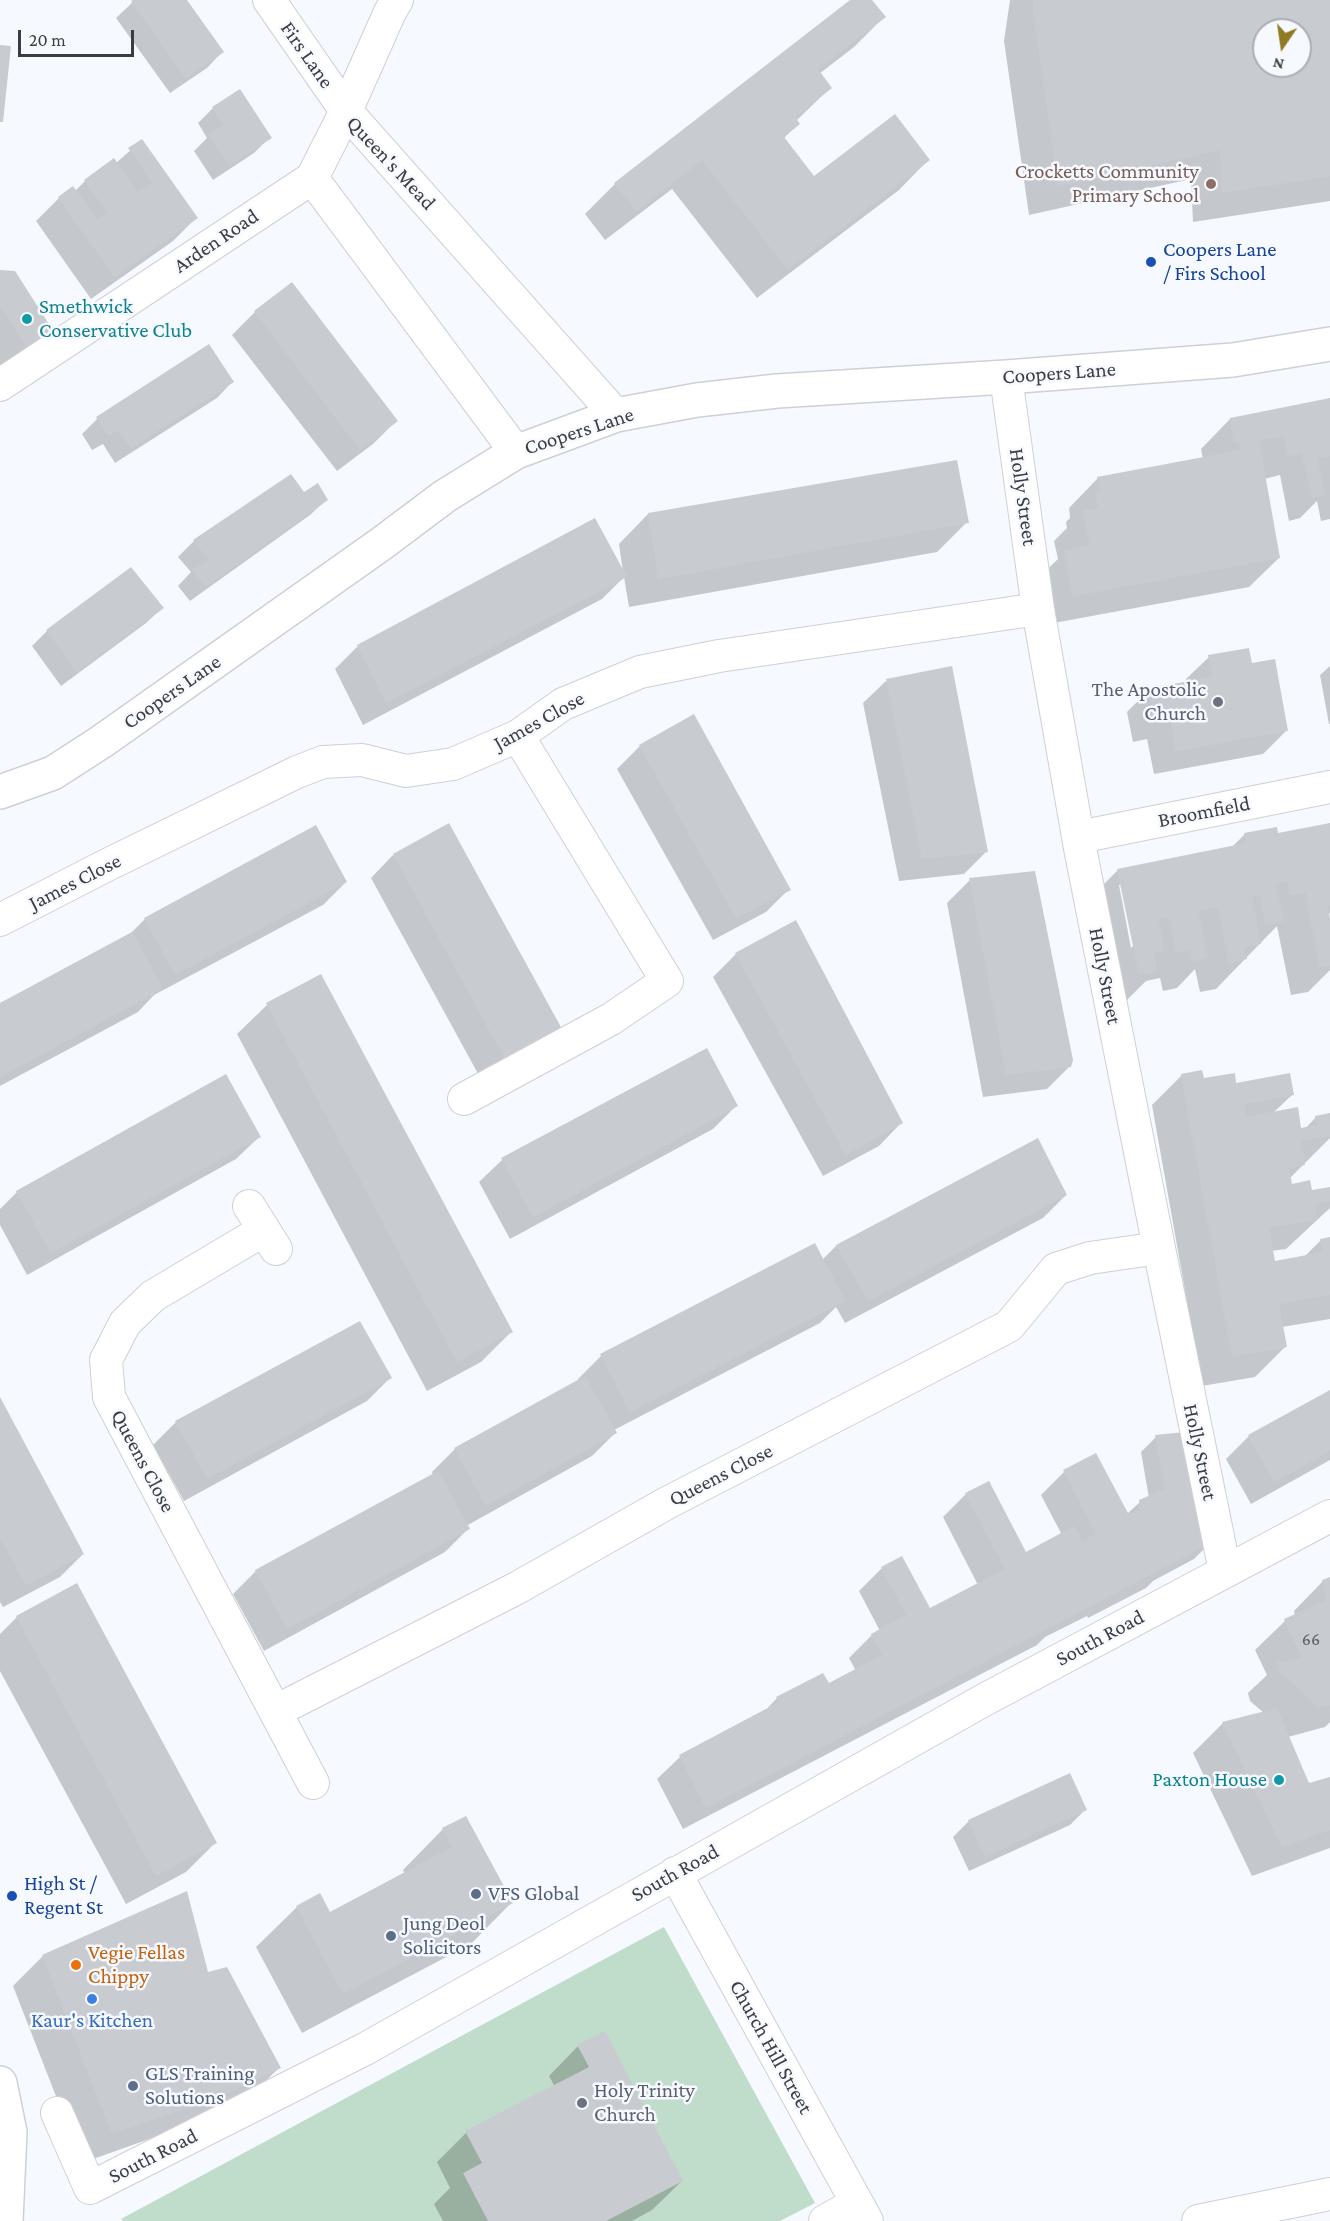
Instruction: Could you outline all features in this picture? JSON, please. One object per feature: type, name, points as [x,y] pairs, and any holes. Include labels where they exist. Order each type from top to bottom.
[{"type":"street","name":"Firs Lane","points":[[269,0],[346,111]]},
{"type":"street","points":[[346,111],[397,0]]},
{"type":"street","name":"Queen's Mead","points":[[312,178],[346,111],[616,415]]},
{"type":"street","points":[[312,178],[516,452]]},
{"type":"street","name":"Arden Road","points":[[0,385],[312,178]]},
{"type":"street","name":"Coopers Lane","points":[[0,792],[53,773],[101,742],[381,544],[445,496],[516,452],[616,415],[697,400],[777,391],[1233,360],[1330,344]]},
{"type":"street","name":"Holly Street","points":[[1006,377],[1038,609],[1079,837],[1158,1248],[1225,1571]]},
{"type":"street","name":"James Close","points":[[0,920],[297,772],[323,762],[362,760],[406,771],[453,764],[518,736],[563,704],[640,672],[719,657],[1038,609]]},
{"type":"street","points":[[464,1099],[611,1019],[667,981],[518,736]]},
{"type":"street","name":"Broomfield","points":[[1079,837],[1330,787]]},
{"type":"street","name":"Queens Close","points":[[263,1228],[153,1296],[125,1323],[106,1360],[109,1397],[313,1783]]},
{"type":"street","name":"Queens Close","points":[[276,1711],[518,1588],[666,1503],[1009,1326],[1056,1269],[1090,1258],[1158,1248]]},
{"type":"street","name":"South Road","points":[[57,2113],[90,2188],[365,2049],[995,1695],[1330,1516]]},
{"type":"street","name":"Church Hill Street","points":[[675,1873],[862,2212]]},
{"type":"street","points":[[0,2083],[10,2132],[6,2221]]},
{"type":"street","points":[[1198,2221],[1330,2194]]},
{"type":"street","points":[[825,2221],[862,2212]]},
{"type":"green space","points":[[664,1927],[815,2203],[780,2221],[123,2221],[121,2219]]},
{"type":"building","points":[[187,0],[224,52],[186,79],[131,1]]},
{"type":"building","points":[[850,0],[872,0],[886,17],[818,69],[832,88],[795,117],[800,124],[784,137],[814,176],[895,114],[930,160],[788,270],[702,160],[636,212],[614,183]]},
{"type":"building","points":[[1034,0],[1330,0],[1330,176],[1222,193],[1220,150],[1058,186],[1033,11]]},
{"type":"building","points":[[0,45],[11,46],[3,122],[0,122]]},
{"type":"building","points":[[240,89],[272,138],[229,166],[208,135],[224,125],[212,107]]},
{"type":"building","points":[[142,139],[198,218],[114,277],[58,197],[73,186],[97,219],[107,212],[84,180],[114,158],[138,192],[152,182],[128,148]]},
{"type":"building","name":"Smethwick Conservative Club","points":[[0,270],[15,271],[54,332],[27,348],[0,306]]},
{"type":"building","points":[[292,282],[398,421],[360,450],[254,311]]},
{"type":"building","points":[[209,344],[234,382],[131,448],[118,430],[108,436],[96,417]]},
{"type":"building","points":[[1330,398],[1330,456],[1317,458],[1325,496],[1312,498],[1302,453],[1288,456],[1284,436],[1259,440],[1280,558],[1073,596],[1064,550],[1090,545],[1083,510],[1098,508],[1095,491],[1100,491],[1097,477],[1241,450],[1239,442],[1234,443],[1230,418]]},
{"type":"building","points":[[957,460],[969,523],[658,579],[648,513]]},
{"type":"building","points":[[291,474],[304,492],[318,483],[328,500],[206,587],[192,570],[209,560],[193,540]]},
{"type":"building","points":[[595,518],[627,577],[386,703],[357,645]]},
{"type":"building","points":[[131,567],[164,608],[77,672],[46,630]]},
{"type":"building","name":"The Apostolic Church","points":[[1249,648],[1252,663],[1275,659],[1288,731],[1176,751],[1170,717],[1155,720],[1150,688],[1212,677],[1208,655]]},
{"type":"building","points":[[952,666],[988,852],[922,859],[886,679]]},
{"type":"building","points":[[694,714],[791,890],[736,918],[639,745]]},
{"type":"building","points":[[449,823],[562,1029],[505,1059],[393,854]]},
{"type":"building","points":[[1330,823],[1330,905],[1327,905],[1330,918],[1330,965],[1320,967],[1305,892],[1290,895],[1287,881],[1276,884],[1284,921],[1265,924],[1260,895],[1252,897],[1261,944],[1244,947],[1247,959],[1229,963],[1218,907],[1198,911],[1208,958],[1192,962],[1190,950],[1176,952],[1169,917],[1158,919],[1164,951],[1154,952],[1157,972],[1139,975],[1117,869],[1246,843],[1244,833],[1277,827],[1278,833]]},
{"type":"building","points":[[316,825],[347,882],[175,975],[144,918]]},
{"type":"building","points":[[1035,871],[1073,1060],[1071,1067],[1006,1075],[969,878]]},
{"type":"building","points":[[796,920],[903,1123],[846,1155],[735,953]]},
{"type":"building","points":[[132,932],[163,989],[0,1077],[0,1003]]},
{"type":"building","points":[[321,974],[513,1332],[457,1362],[266,1003]]},
{"type":"building","points":[[707,1048],[738,1106],[533,1217],[501,1158]]},
{"type":"building","points":[[1202,1070],[1204,1078],[1235,1073],[1236,1083],[1290,1073],[1294,1095],[1244,1104],[1246,1117],[1298,1107],[1301,1128],[1317,1125],[1315,1116],[1330,1113],[1330,1136],[1301,1141],[1305,1165],[1289,1168],[1292,1184],[1310,1180],[1312,1190],[1330,1187],[1330,1201],[1315,1204],[1317,1219],[1269,1228],[1275,1261],[1323,1252],[1320,1239],[1330,1237],[1330,1295],[1279,1304],[1287,1347],[1232,1357],[1181,1074]]},
{"type":"building","points":[[226,1074],[261,1137],[51,1253],[16,1191]]},
{"type":"building","points":[[1038,1138],[1067,1195],[868,1301],[836,1245]]},
{"type":"building","points":[[815,1243],[845,1301],[630,1412],[600,1354]]},
{"type":"building","points":[[360,1321],[392,1378],[207,1479],[175,1421]]},
{"type":"building","points":[[585,1376],[617,1433],[486,1506],[454,1448]]},
{"type":"building","points":[[1330,1390],[1330,1451],[1274,1482],[1248,1435]]},
{"type":"building","points":[[0,1397],[84,1554],[26,1586],[0,1537]]},
{"type":"building","points":[[1185,1432],[1211,1543],[706,1808],[679,1755],[779,1702],[776,1697],[823,1673],[829,1683],[882,1655],[871,1634],[906,1615],[881,1567],[902,1556],[930,1608],[1005,1569],[965,1493],[989,1481],[1026,1552],[1074,1526],[1082,1541],[1096,1534],[1063,1470],[1096,1453],[1129,1515],[1140,1509],[1139,1500],[1165,1489],[1155,1435]]},
{"type":"building","points":[[438,1471],[470,1529],[287,1629],[255,1570]]},
{"type":"building","points":[[1330,1577],[1330,1705],[1319,1708],[1279,1671],[1277,1662],[1302,1658],[1284,1619],[1327,1600],[1322,1580]]},
{"type":"building","points":[[77,1583],[217,1843],[156,1876],[16,1616]]},
{"type":"building","name":"Paxton House","points":[[1277,1708],[1309,1783],[1330,1777],[1330,1830],[1282,1847],[1222,1722]]},
{"type":"building","points":[[1070,1773],[1087,1810],[985,1857],[968,1820]]},
{"type":"building","points":[[466,1816],[513,1903],[343,1994],[296,1906],[320,1893],[330,1912],[452,1847],[442,1828]]},
{"type":"building","points":[[187,1891],[208,1972],[227,1967],[281,2068],[228,2093],[112,2134],[42,1955]]},
{"type":"building","name":"Holy Trinity Church","points":[[605,2031],[683,2181],[606,2221],[488,2221],[463,2173],[482,2163],[465,2131],[589,2067],[577,2045]]},
{"type":"place","name":"Crocketts Community Primary School","points":[[1211,184]]},
{"type":"place","name":"Coopers Lane / Firs School","points":[[1151,262]]},
{"type":"place","name":"Smethwick Conservative Club","points":[[27,319]]},
{"type":"place","name":"The Apostolic Church","points":[[1218,702]]},
{"type":"place","name":"Paxton House","points":[[1279,1780]]},
{"type":"place","name":"VFS Global","points":[[476,1894]]},
{"type":"place","name":"High St / Regent St","points":[[12,1896]]},
{"type":"place","name":"Jung Deol Solicitors","points":[[391,1936]]},
{"type":"place","name":"Vegie Fellas Chippy","points":[[76,1965]]},
{"type":"place","name":"Kaur's Kitchen","points":[[92,1999]]},
{"type":"place","name":"GLS Training Solutions","points":[[133,2086]]},
{"type":"place","name":"Holy Trinity Church","points":[[582,2103]]}]
